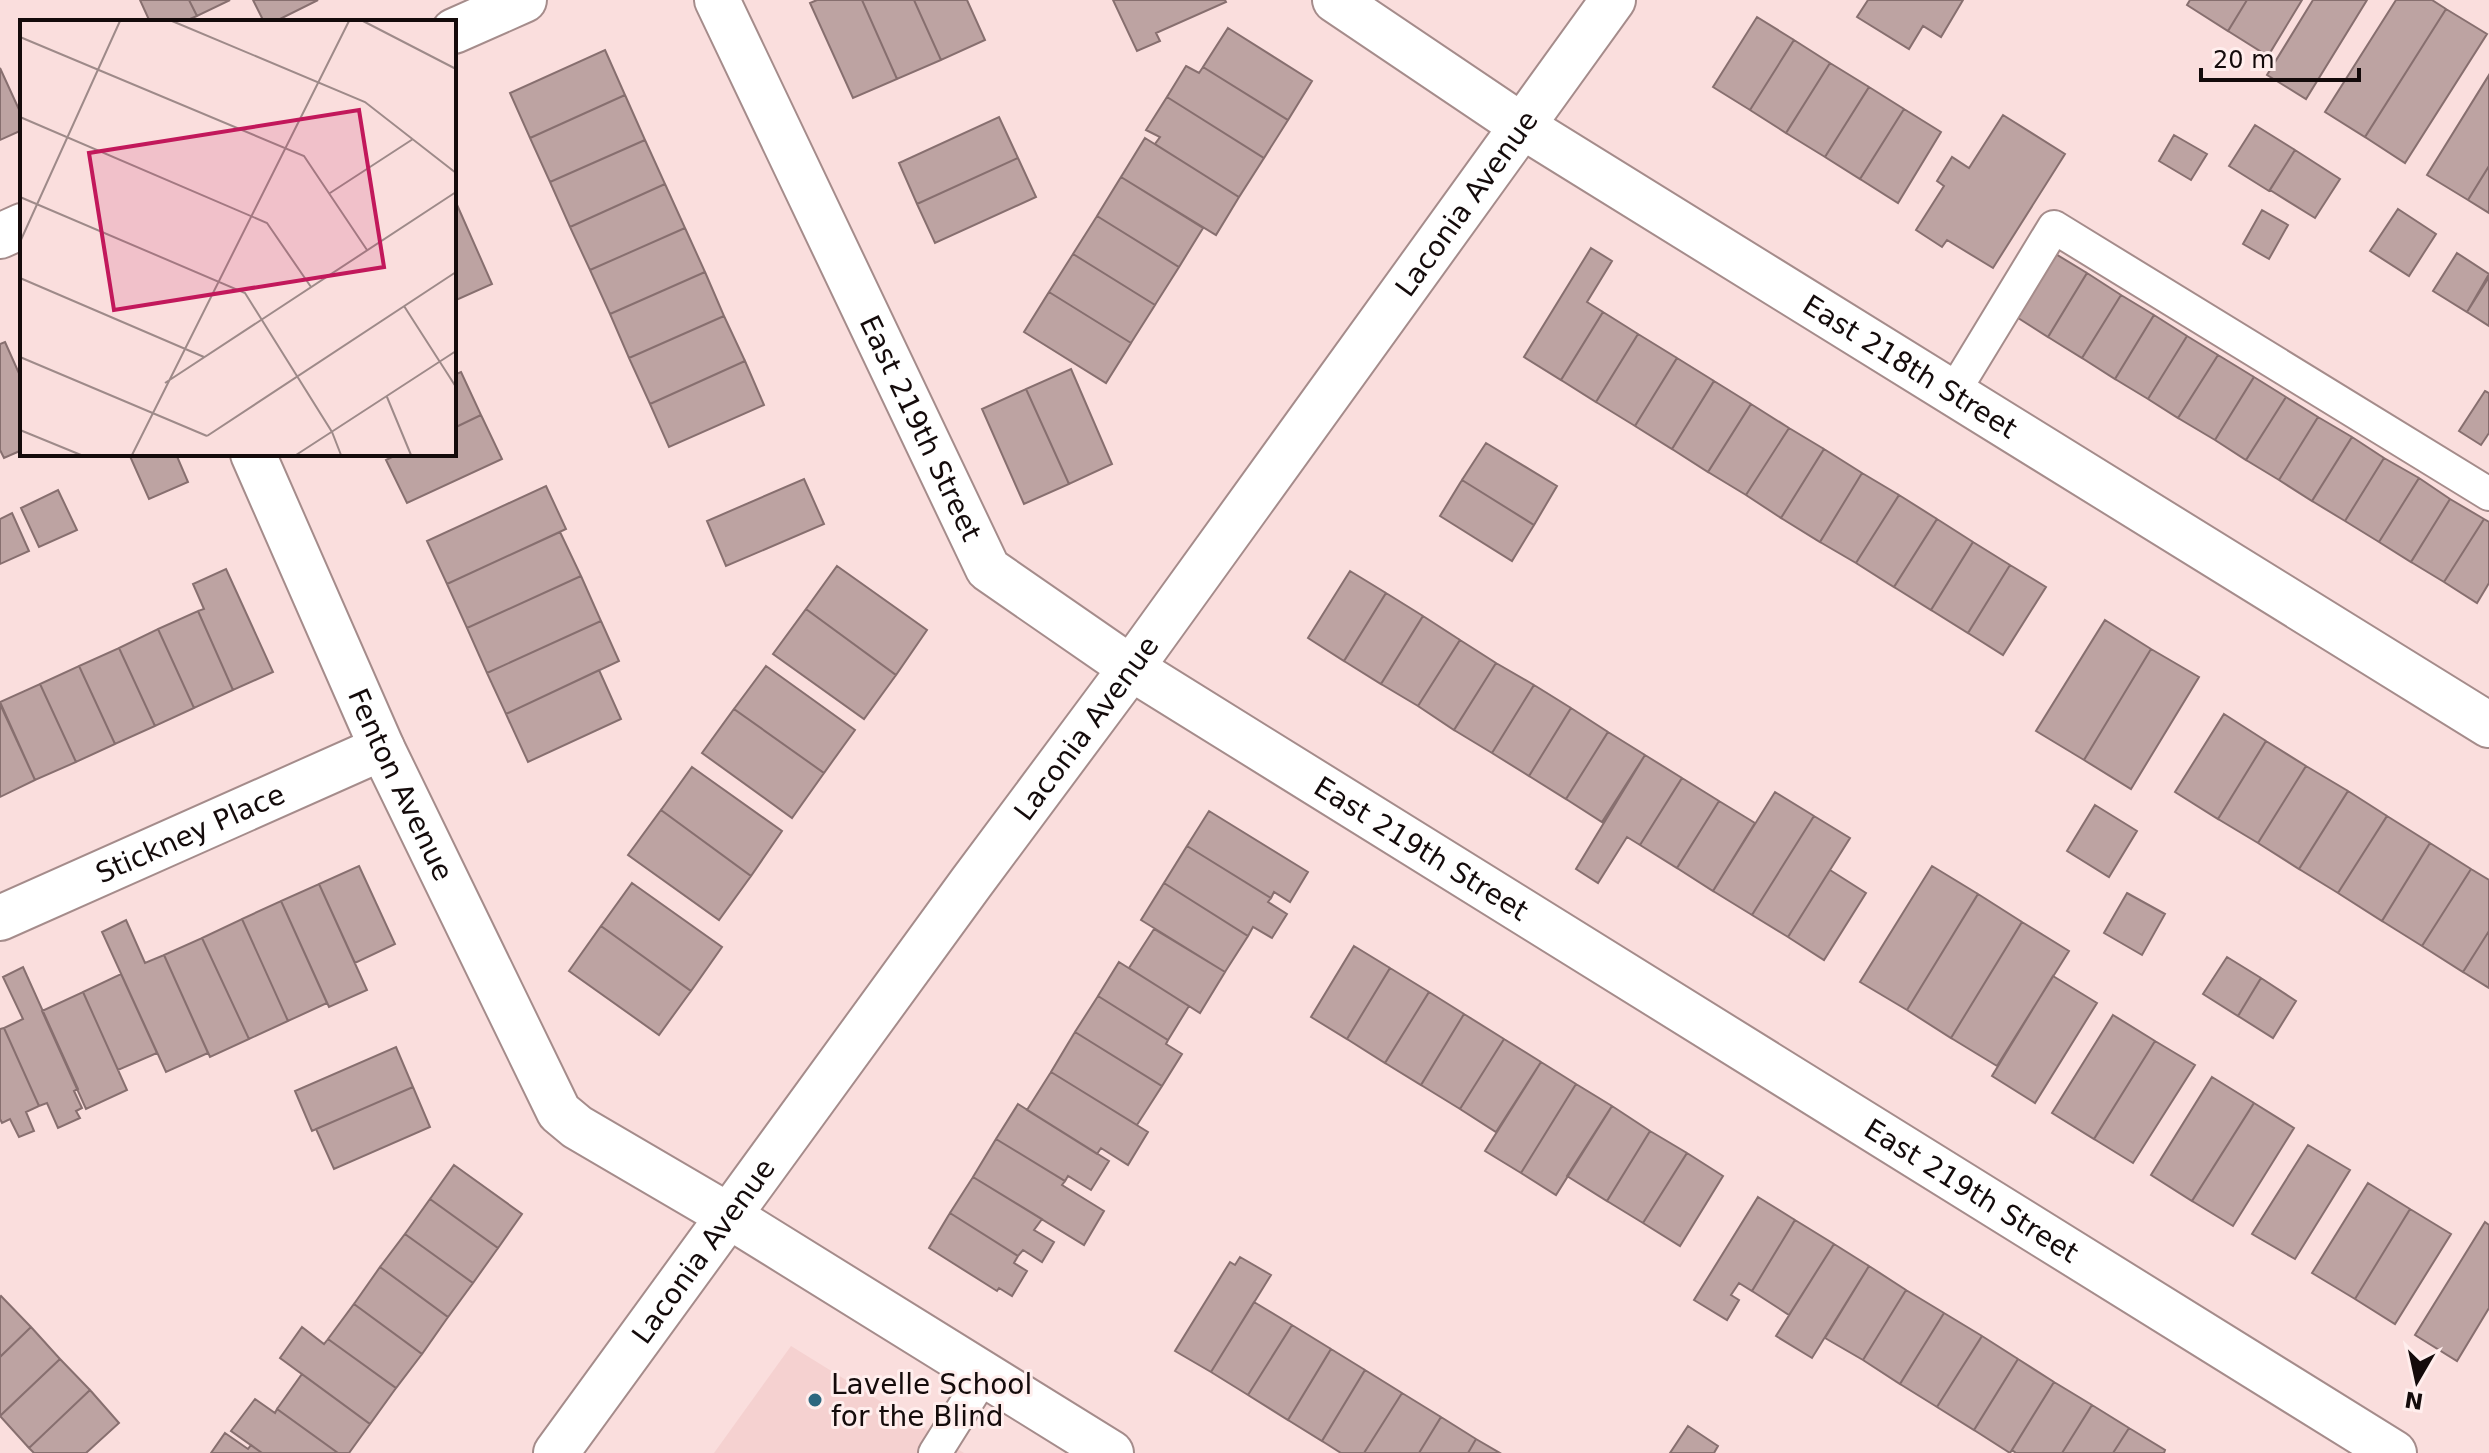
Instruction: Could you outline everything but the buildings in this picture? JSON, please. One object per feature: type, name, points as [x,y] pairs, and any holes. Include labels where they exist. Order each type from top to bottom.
[{"type":"street","points":[[456,30],[524,0]]},
{"type":"street","name":"East 219th Street","points":[[717,0],[988,569],[1131,668],[2394,1453]]},
{"type":"street","name":"East 218th Street","points":[[1335,0],[1522,126],[2489,725]]},
{"type":"street","name":"Laconia Avenue","points":[[556,1453],[1131,668],[1613,0]]},
{"type":"street","points":[[0,236],[20,227]]},
{"type":"street","name":"Fenton Avenue","points":[[254,456],[382,748],[559,1112],[577,1127],[729,1216]]},
{"type":"street","name":"Stickney Place","points":[[0,918],[382,748]]},
{"type":"street","points":[[729,1216],[1111,1453]]},
{"type":"lane","points":[[1953,393],[2054,227],[2489,494]]},
{"type":"lane","points":[[935,1453],[984,1375]]},
{"type":"shaded area","name":"Lavelle School for the Blind","points":[[791,1346],[964,1453],[714,1453]]},
{"type":"place","name":"Lavelle School for the Blind","points":[[815,1400]]}]
